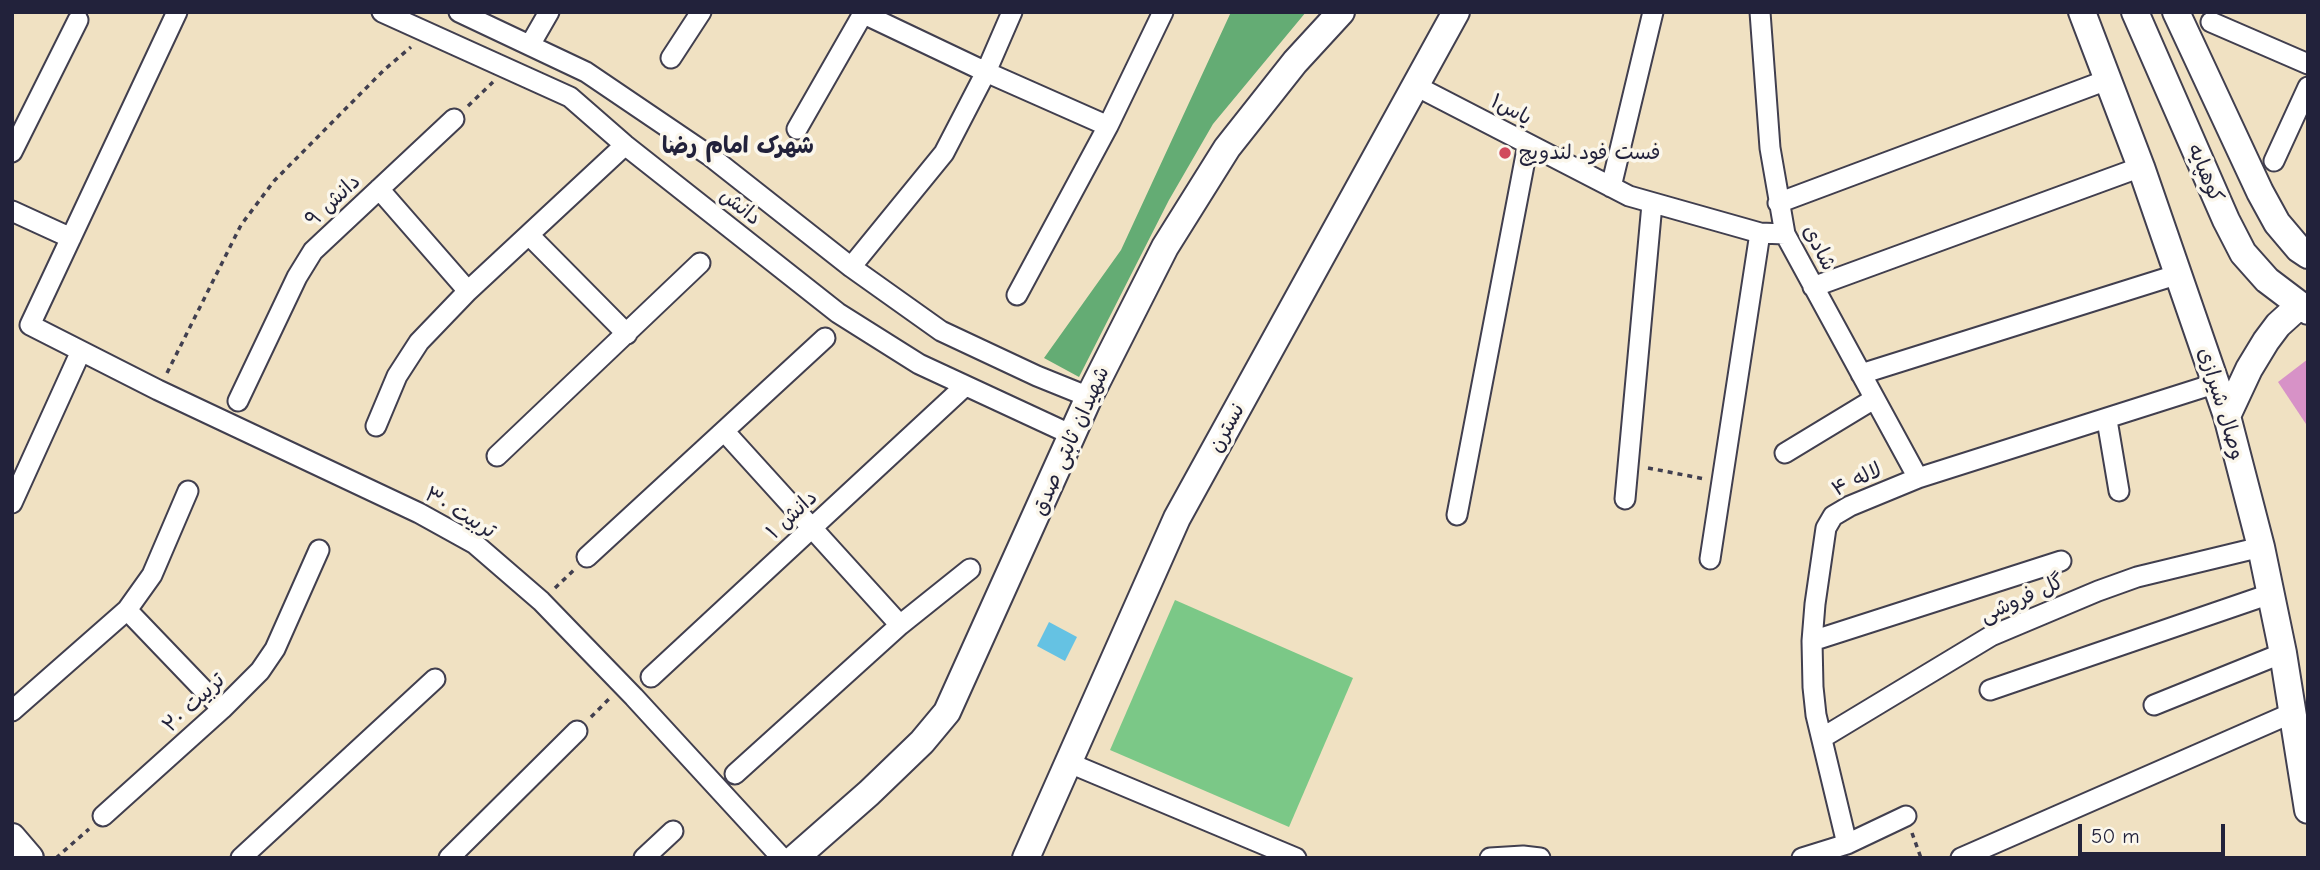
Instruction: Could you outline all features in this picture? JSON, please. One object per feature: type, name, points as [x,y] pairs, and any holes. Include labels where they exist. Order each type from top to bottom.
[{"type":"street","points":[[12,211],[71,238],[177,12]]},
{"type":"street","name":"دانش","points":[[382,12],[569,97],[625,145],[838,313],[919,364],[1072,435]]},
{"type":"street","name":"دانش","points":[[460,12],[586,72],[710,156],[851,267],[941,331],[1089,397]]},
{"type":"street","points":[[530,45],[549,12]]},
{"type":"street","points":[[671,58],[701,12]]},
{"type":"street","points":[[851,267],[944,153],[986,72],[1012,12]]},
{"type":"street","points":[[1017,295],[1108,126],[1163,12]]},
{"type":"street","name":"شهیدان ثابتی صدق","points":[[795,858],[914,751],[947,712],[1089,397],[1165,247],[1227,148],[1295,62],[1341,12]]},
{"type":"street","name":"نسترن","points":[[1026,858],[1177,518],[1456,12]]},
{"type":"street","points":[[1611,187],[1653,12]]},
{"type":"street","name":"شادی","points":[[1760,12],[1770,148],[1785,234],[1918,478]]},
{"type":"street","name":"وصال شیرازی","points":[[2082,12],[2141,167],[2227,416],[2261,547],[2283,653],[2308,810]]},
{"type":"street","name":"کوهپایه","points":[[2176,12],[2260,192],[2277,223],[2308,256]]},
{"type":"street","points":[[797,129],[864,13],[986,72],[1108,126]]},
{"type":"street","points":[[2190,42],[2213,17],[2308,64]]},
{"type":"street","name":"کوهپایه","points":[[2143,18],[2226,220],[2243,253],[2267,280],[2304,309]]},
{"type":"street","points":[[12,152],[78,20]]},
{"type":"street","points":[[569,97],[586,72]]},
{"type":"street","points":[[1778,203],[2107,79]]},
{"type":"street","name":"یاس۱","points":[[1416,86],[1611,187],[1652,204],[1760,233],[1785,234]]},
{"type":"street","points":[[2274,160],[2308,87]]},
{"type":"street","name":"دانش ۹","points":[[238,401],[297,277],[313,251],[454,119]]},
{"type":"street","points":[[1457,515],[1528,144]]},
{"type":"street","points":[[376,426],[397,376],[419,342],[468,291],[625,145]]},
{"type":"street","points":[[1813,287],[2141,167]]},
{"type":"street","points":[[379,189],[468,291]]},
{"type":"street","points":[[1625,499],[1652,204]]},
{"type":"street","points":[[1710,559],[1760,233]]},
{"type":"street","points":[[529,235],[627,334]]},
{"type":"street","name":"تربیت ۳۰","points":[[71,238],[30,325],[158,390],[419,513],[475,544],[541,601],[782,858]]},
{"type":"street","points":[[498,457],[700,263]]},
{"type":"street","points":[[1861,374],[2179,274]]},
{"type":"street","points":[[2227,416],[2249,369],[2266,341],[2277,326],[2304,309]]},
{"type":"street","points":[[587,557],[825,338]]},
{"type":"street","points":[[14,496],[81,351]]},
{"type":"street","name":"لاله ۴","points":[[1847,844],[1813,687],[1812,640],[1826,528],[1833,516],[1850,506],[1918,478],[2217,383]]},
{"type":"street","name":"دانش ۱","points":[[651,677],[965,386]]},
{"type":"street","points":[[1785,453],[1874,399]]},
{"type":"street","points":[[2107,420],[2119,491]]},
{"type":"street","points":[[724,431],[900,625]]},
{"type":"street","points":[[12,711],[127,610],[152,575],[188,491]]},
{"type":"street","name":"گل فروشی","points":[[1822,738],[1992,636],[2098,591],[2137,578],[2261,547]]},
{"type":"street","name":"تربیت ۲۰","points":[[103,816],[222,709],[268,662],[319,550]]},
{"type":"street","points":[[1812,640],[2061,561]]},
{"type":"street","points":[[735,774],[900,625],[970,569]]},
{"type":"street","points":[[1990,690],[2270,594]]},
{"type":"street","points":[[127,610],[222,709]]},
{"type":"street","points":[[2154,705],[2283,653]]},
{"type":"street","points":[[241,858],[435,679]]},
{"type":"street","points":[[1961,858],[2292,713]]},
{"type":"street","points":[[449,858],[577,731]]},
{"type":"street","points":[[1067,762],[1296,858]]},
{"type":"street","points":[[1802,858],[1847,844],[1906,816]]},
{"type":"street","points":[[643,858],[673,831]]},
{"type":"street","points":[[12,837],[30,858]]},
{"type":"street","points":[[1490,858],[1539,858]]},
{"type":"path","points":[[158,390],[241,225],[274,181],[384,70],[427,33]]},
{"type":"path","points":[[454,119],[506,69]]},
{"type":"path","points":[[1628,464],[1722,482]]},
{"type":"path","points":[[541,601],[587,557]]},
{"type":"path","points":[[577,731],[622,687]]},
{"type":"path","points":[[56,858],[103,816]]},
{"type":"path","points":[[1906,816],[1921,858]]},
{"type":"green space","points":[[1231,12],[1306,12],[1213,124],[1169,200],[1079,377],[1044,358],[1121,250]]},
{"type":"green space","points":[[1175,600],[1353,678],[1289,827],[1110,750]]},
{"type":"water","points":[[1049,622],[1077,637],[1065,661],[1037,646]]},
{"type":"building","points":[[2308,359],[2308,427],[2278,382]]},
{"type":"place","name":"فست فود لندویچ","points":[[1505,153]]},
{"type":"district","name":"شهرک امام رضا","points":[[738,146]]}]
